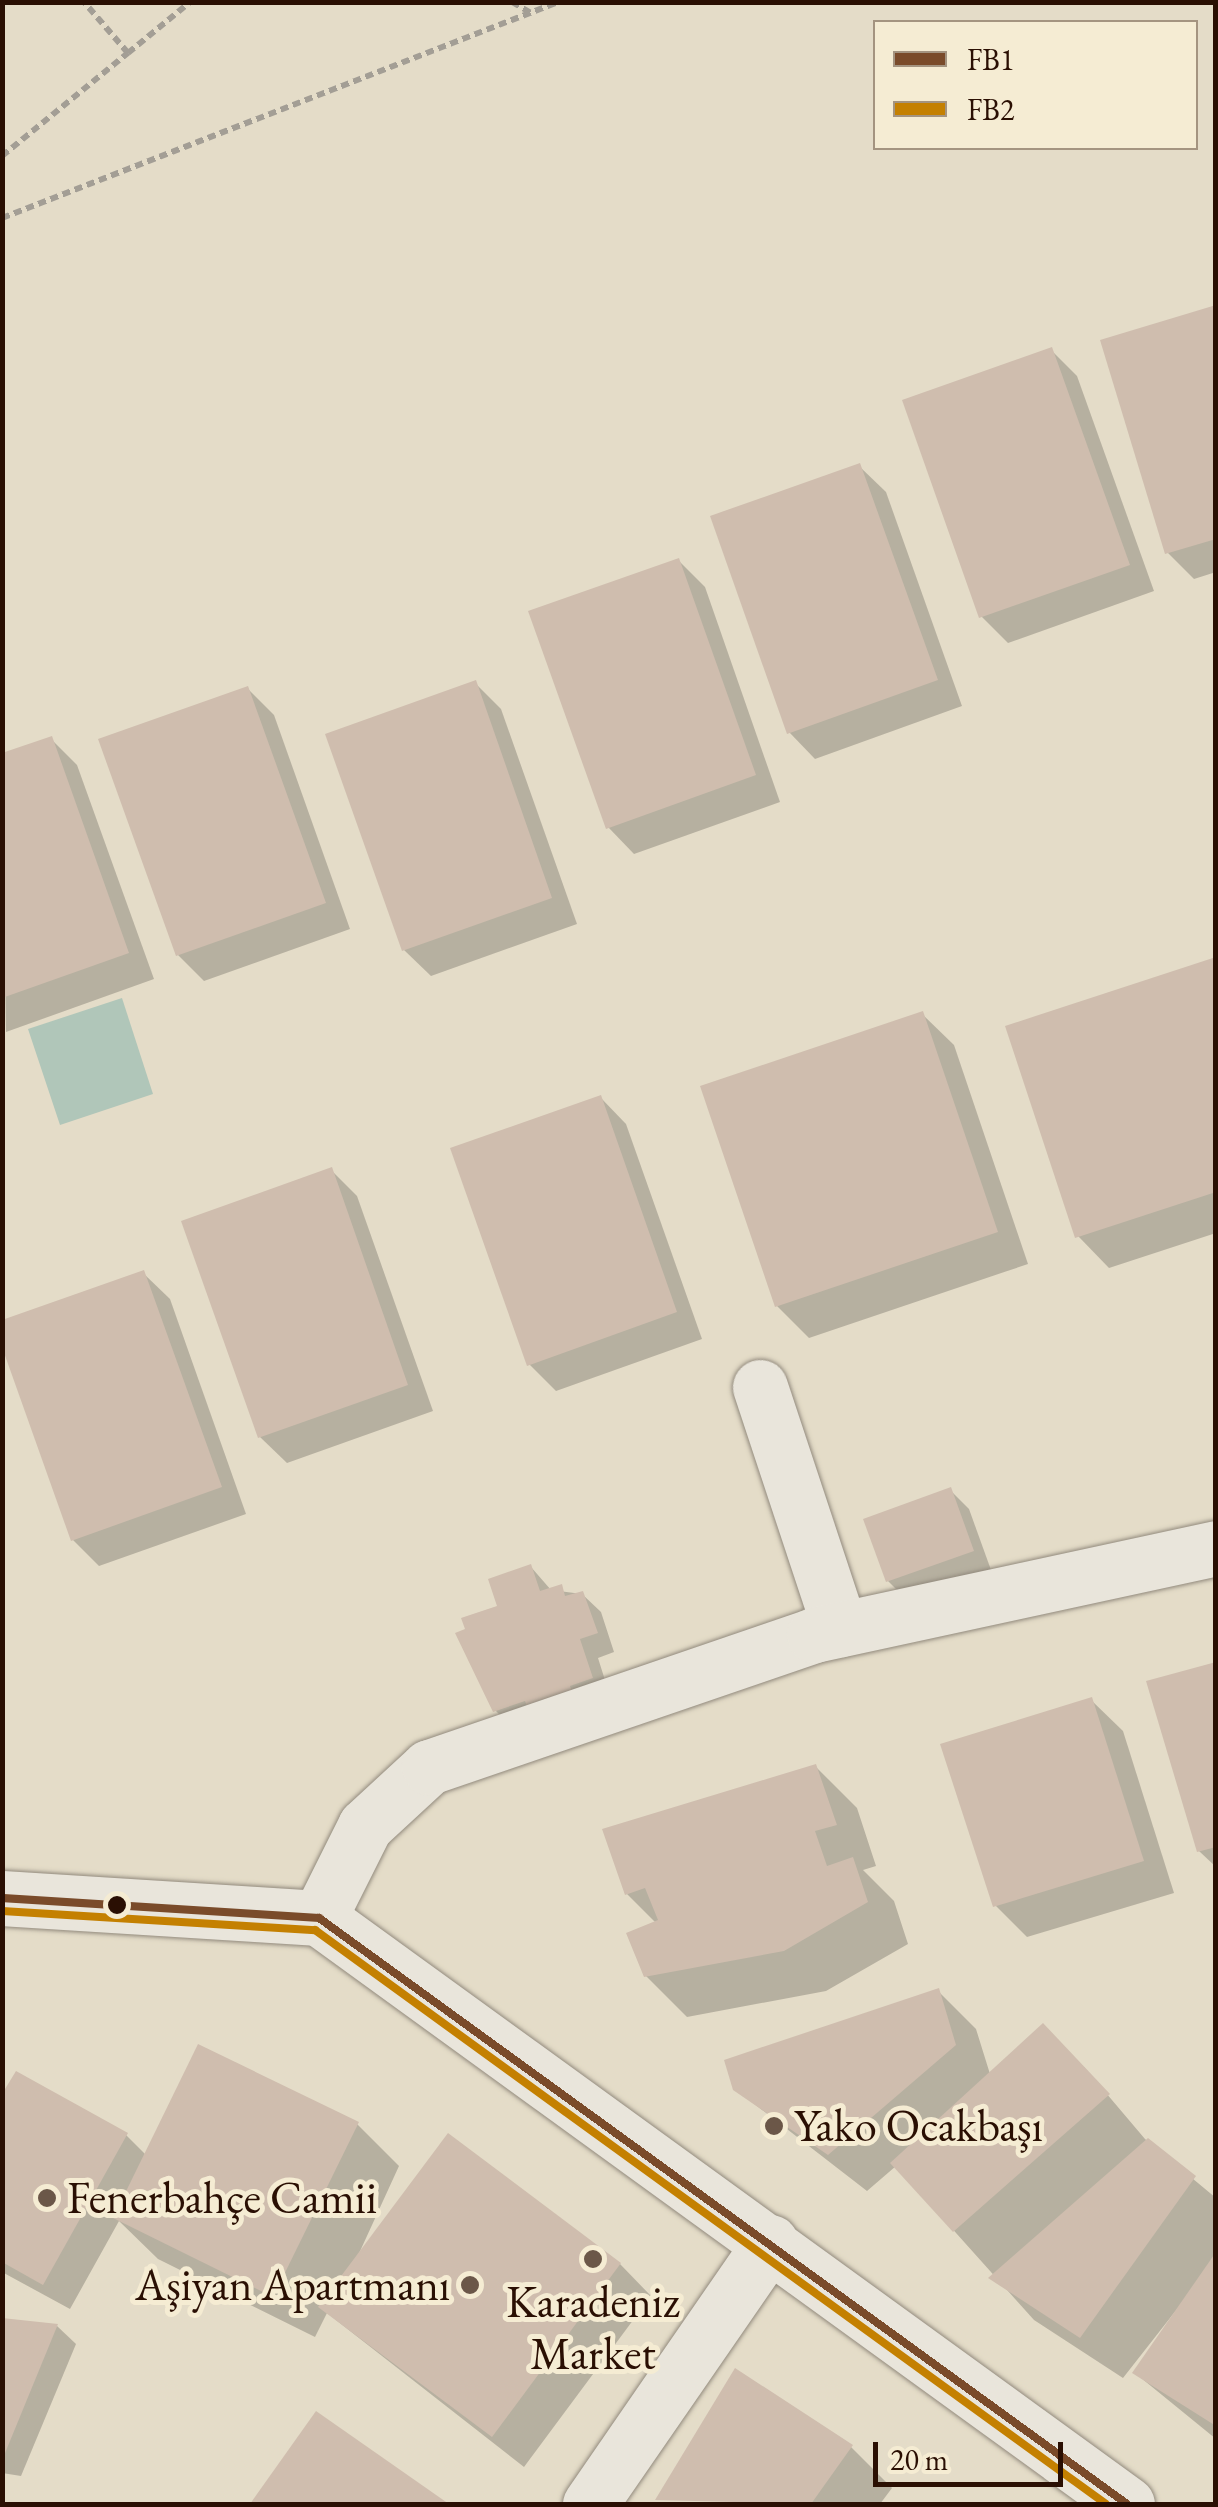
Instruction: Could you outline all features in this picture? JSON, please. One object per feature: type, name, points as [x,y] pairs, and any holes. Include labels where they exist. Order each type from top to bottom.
[{"type":"street","points":[[760,1387],[840,1629]]},
{"type":"street","points":[[319,1918],[364,1826],[430,1768],[840,1629],[1216,1548]]},
{"type":"street","points":[[2,1898],[319,1918],[1128,2504]]},
{"type":"street","points":[[590,2504],[770,2242]]},
{"type":"path","points":[[84,2],[128,53]]},
{"type":"path","points":[[2,156],[190,2]]},
{"type":"path","points":[[512,2],[532,14]]},
{"type":"path","points":[[2,218],[558,2]]},
{"type":"shaded area","points":[[122,998],[153,1094],[60,1125],[28,1029]]},
{"type":"building","points":[[1216,305],[1216,539],[1165,554],[1100,340]]},
{"type":"building","points":[[1052,347],[1130,565],[979,618],[902,400]]},
{"type":"building","points":[[860,463],[938,680],[787,734],[710,516]]},
{"type":"building","points":[[679,558],[756,775],[606,829],[528,611]]},
{"type":"building","points":[[476,680],[552,898],[402,951],[325,734]]},
{"type":"building","points":[[248,686],[326,903],[176,956],[98,739]]},
{"type":"building","points":[[52,736],[129,953],[2,998],[2,753]]},
{"type":"building","points":[[1216,957],[1216,1192],[1075,1238],[1005,1026]]},
{"type":"building","points":[[923,1011],[998,1232],[775,1307],[700,1086]]},
{"type":"building","points":[[601,1095],[677,1312],[527,1366],[450,1148]]},
{"type":"building","points":[[332,1167],[408,1385],[258,1438],[181,1221]]},
{"type":"building","points":[[144,1270],[222,1487],[71,1541],[2,1347],[2,1320]]},
{"type":"building","points":[[951,1487],[974,1551],[886,1582],[863,1519]]},
{"type":"building","points":[[531,1564],[540,1591],[562,1584],[565,1596],[583,1591],[598,1633],[580,1639],[593,1678],[570,1686],[576,1702],[531,1717],[525,1701],[493,1712],[455,1633],[465,1629],[461,1618],[497,1606],[488,1579]]},
{"type":"building","points":[[1216,1662],[1216,1847],[1197,1852],[1146,1681]]},
{"type":"building","points":[[1092,1697],[1144,1861],[993,1907],[940,1744]]},
{"type":"building","points":[[816,1764],[837,1825],[815,1831],[827,1866],[853,1857],[868,1902],[784,1951],[644,1977],[626,1933],[658,1920],[645,1888],[625,1895],[602,1829]]},
{"type":"building","points":[[939,1988],[956,2045],[828,2155],[733,2090],[724,2060]]},
{"type":"building","points":[[1043,2023],[1110,2094],[953,2232],[890,2163]]},
{"type":"building","points":[[198,2044],[359,2122],[273,2297],[113,2218]]},
{"type":"building","name":"Fenerbahçe Camii","points":[[16,2071],[128,2133],[43,2285],[2,2262],[2,2094]]},
{"type":"building","name":"Aşiyan Apartmanı","points":[[448,2133],[621,2263],[492,2437],[318,2307]]},
{"type":"building","points":[[1148,2138],[1196,2176],[1080,2338],[988,2278]]},
{"type":"building","points":[[1216,2252],[1216,2426],[1132,2373]]},
{"type":"building","points":[[2,2318],[58,2324],[3,2458],[2,2458]]},
{"type":"building","points":[[735,2368],[853,2445],[811,2504],[655,2500]]},
{"type":"building","points":[[316,2411],[449,2504],[250,2504]]},
{"type":"transit line","name":"FB1","points":[[2,1898],[319,1918],[1127,2504]]},
{"type":"transit line","name":"FB2","points":[[2,1911],[315,1930],[1106,2504]]},
{"type":"place","name":"Yako Ocakbaşı","points":[[774,2126]]},
{"type":"place","name":"Fenerbahçe Camii","points":[[47,2198]]},
{"type":"place","name":"Karadeniz Market","points":[[593,2259]]},
{"type":"place","name":"Aşiyan Apartmanı","points":[[470,2285]]}]
